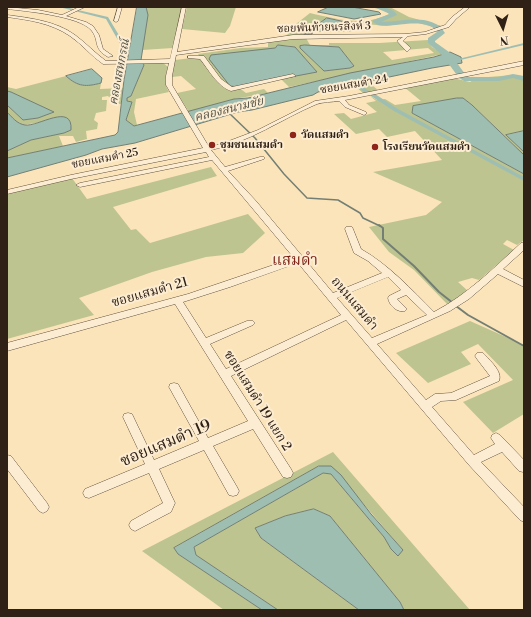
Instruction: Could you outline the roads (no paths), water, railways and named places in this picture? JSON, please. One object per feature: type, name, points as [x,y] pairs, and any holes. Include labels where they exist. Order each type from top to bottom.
[{"type":"street","points":[[13,7],[7,8],[66,12],[92,28],[97,37],[99,49],[103,53],[110,56]]},
{"type":"street","points":[[116,21],[120,7]]},
{"type":"street","name":"ถนนแสมดำ","points":[[184,7],[169,76],[170,85],[207,150],[370,343],[473,461],[524,516]]},
{"type":"street","name":"ซอยพันท้ายนรสิงห์ 3","points":[[173,58],[293,38],[405,35],[437,30],[444,27],[468,7]]},
{"type":"street","points":[[44,23],[66,12],[80,8]]},
{"type":"street","points":[[7,16],[44,23],[70,34],[98,58],[112,64],[197,56],[202,57],[222,82],[231,89],[293,76]]},
{"type":"street","points":[[405,35],[406,37],[400,40],[408,48],[406,50]]},
{"type":"street","name":"ซอยแสมดำ 24","points":[[207,150],[223,146],[250,135],[317,102],[465,76],[524,63]]},
{"type":"street","points":[[340,99],[347,106],[364,113]]},
{"type":"street","name":"ซอยแสมดำ 25","points":[[7,192],[78,175],[207,150]]},
{"type":"street","points":[[80,185],[213,158]]},
{"type":"street","points":[[223,170],[262,158]]},
{"type":"street","points":[[348,229],[357,251],[371,259],[408,291],[433,316]]},
{"type":"street","points":[[370,343],[433,316],[454,305],[475,290],[524,245]]},
{"type":"street","name":"ซอยแสมดำ 21","points":[[7,347],[177,300],[260,274],[299,259]]},
{"type":"street","points":[[498,270],[524,284]]},
{"type":"street","points":[[331,297],[388,274]]},
{"type":"street","points":[[402,309],[393,302],[392,298],[408,291]]},
{"type":"street","name":"ซอยแสมดำ 19 แยก 2","points":[[177,300],[287,473]]},
{"type":"street","points":[[224,375],[347,316]]},
{"type":"street","points":[[204,343],[250,323]]},
{"type":"street","points":[[425,406],[439,397],[452,398],[495,378],[495,374],[480,356]]},
{"type":"street","points":[[174,387],[233,491]]},
{"type":"street","points":[[128,417],[169,504],[167,508],[135,525]]},
{"type":"street","name":"ซอยแสมดำ 19","points":[[89,493],[255,423]]},
{"type":"street","points":[[473,461],[499,442],[523,467]]},
{"type":"street","points":[[7,460],[43,507]]},
{"type":"water","name":"คลองสนามชัย","points":[[137,7],[146,7],[148,15],[141,60],[144,65],[131,96],[127,98],[127,101],[132,102],[126,120],[134,126],[234,99],[248,98],[350,73],[434,57],[450,52],[461,57],[462,63],[318,92],[313,95],[238,112],[135,143],[102,149],[86,155],[7,177],[7,158],[115,135],[118,132],[124,80]]},
{"type":"water","points":[[329,7],[352,7],[379,12],[381,14],[354,19],[318,12]]},
{"type":"water","points":[[327,18],[361,23],[350,31],[313,31],[312,34],[304,35]]},
{"type":"water","points":[[278,45],[295,47],[317,72],[238,87],[230,86],[209,59],[211,55],[275,48]]},
{"type":"water","points":[[300,46],[339,47],[354,66],[350,68],[324,71],[300,48]]},
{"type":"water","points":[[92,69],[102,78],[101,83],[82,85],[70,80],[66,76]]},
{"type":"water","points":[[7,91],[54,112],[38,118],[23,120],[7,105]]},
{"type":"water","points":[[463,98],[472,105],[524,155],[524,174],[412,113],[413,106]]},
{"type":"water","points":[[7,112],[17,122],[25,125],[31,125],[54,118],[66,118],[70,122],[71,130],[64,133],[31,140],[7,151]]},
{"type":"water","points":[[524,131],[524,152],[506,135]]},
{"type":"water","points":[[319,466],[331,466],[341,475],[371,514],[403,550],[398,556],[331,474],[323,473],[194,547],[196,555],[278,610],[262,610],[178,554],[174,548]]},
{"type":"water","points":[[314,509],[330,516],[400,602],[404,610],[359,610],[261,538],[255,528],[285,516]]},
{"type":"waterway","name":"คลองสหกรณ์","points":[[61,7],[107,18],[124,48],[134,53]]},
{"type":"waterway","points":[[377,7],[393,13],[394,15],[375,21],[380,24],[423,22],[437,27],[441,33],[431,40],[432,43],[446,54],[462,76],[467,79],[499,79],[513,76],[524,79]]},
{"type":"waterway","points":[[452,61],[524,44]]},
{"type":"waterway","points":[[353,82],[368,92]]},
{"type":"waterway","points":[[373,95],[396,110],[524,179]]},
{"type":"waterway","name":"คลองสนามชัย","points":[[229,113],[255,138],[284,174],[307,198],[338,200],[360,213],[363,218],[380,226]]},
{"type":"waterway","points":[[379,225],[383,228],[383,239],[414,266],[439,292],[453,303]]},
{"type":"waterway","points":[[456,306],[468,315],[524,346]]},
{"type":"place","name":"วัดแสมดำ","points":[[293,135]]},
{"type":"place","name":"ชุมชนแสมดำ","points":[[212,145]]},
{"type":"place","name":"โรงเรียนวัดแสมดำ","points":[[375,147]]},
{"type":"district","name":"แสมดำ","points":[[295,261]]}]
